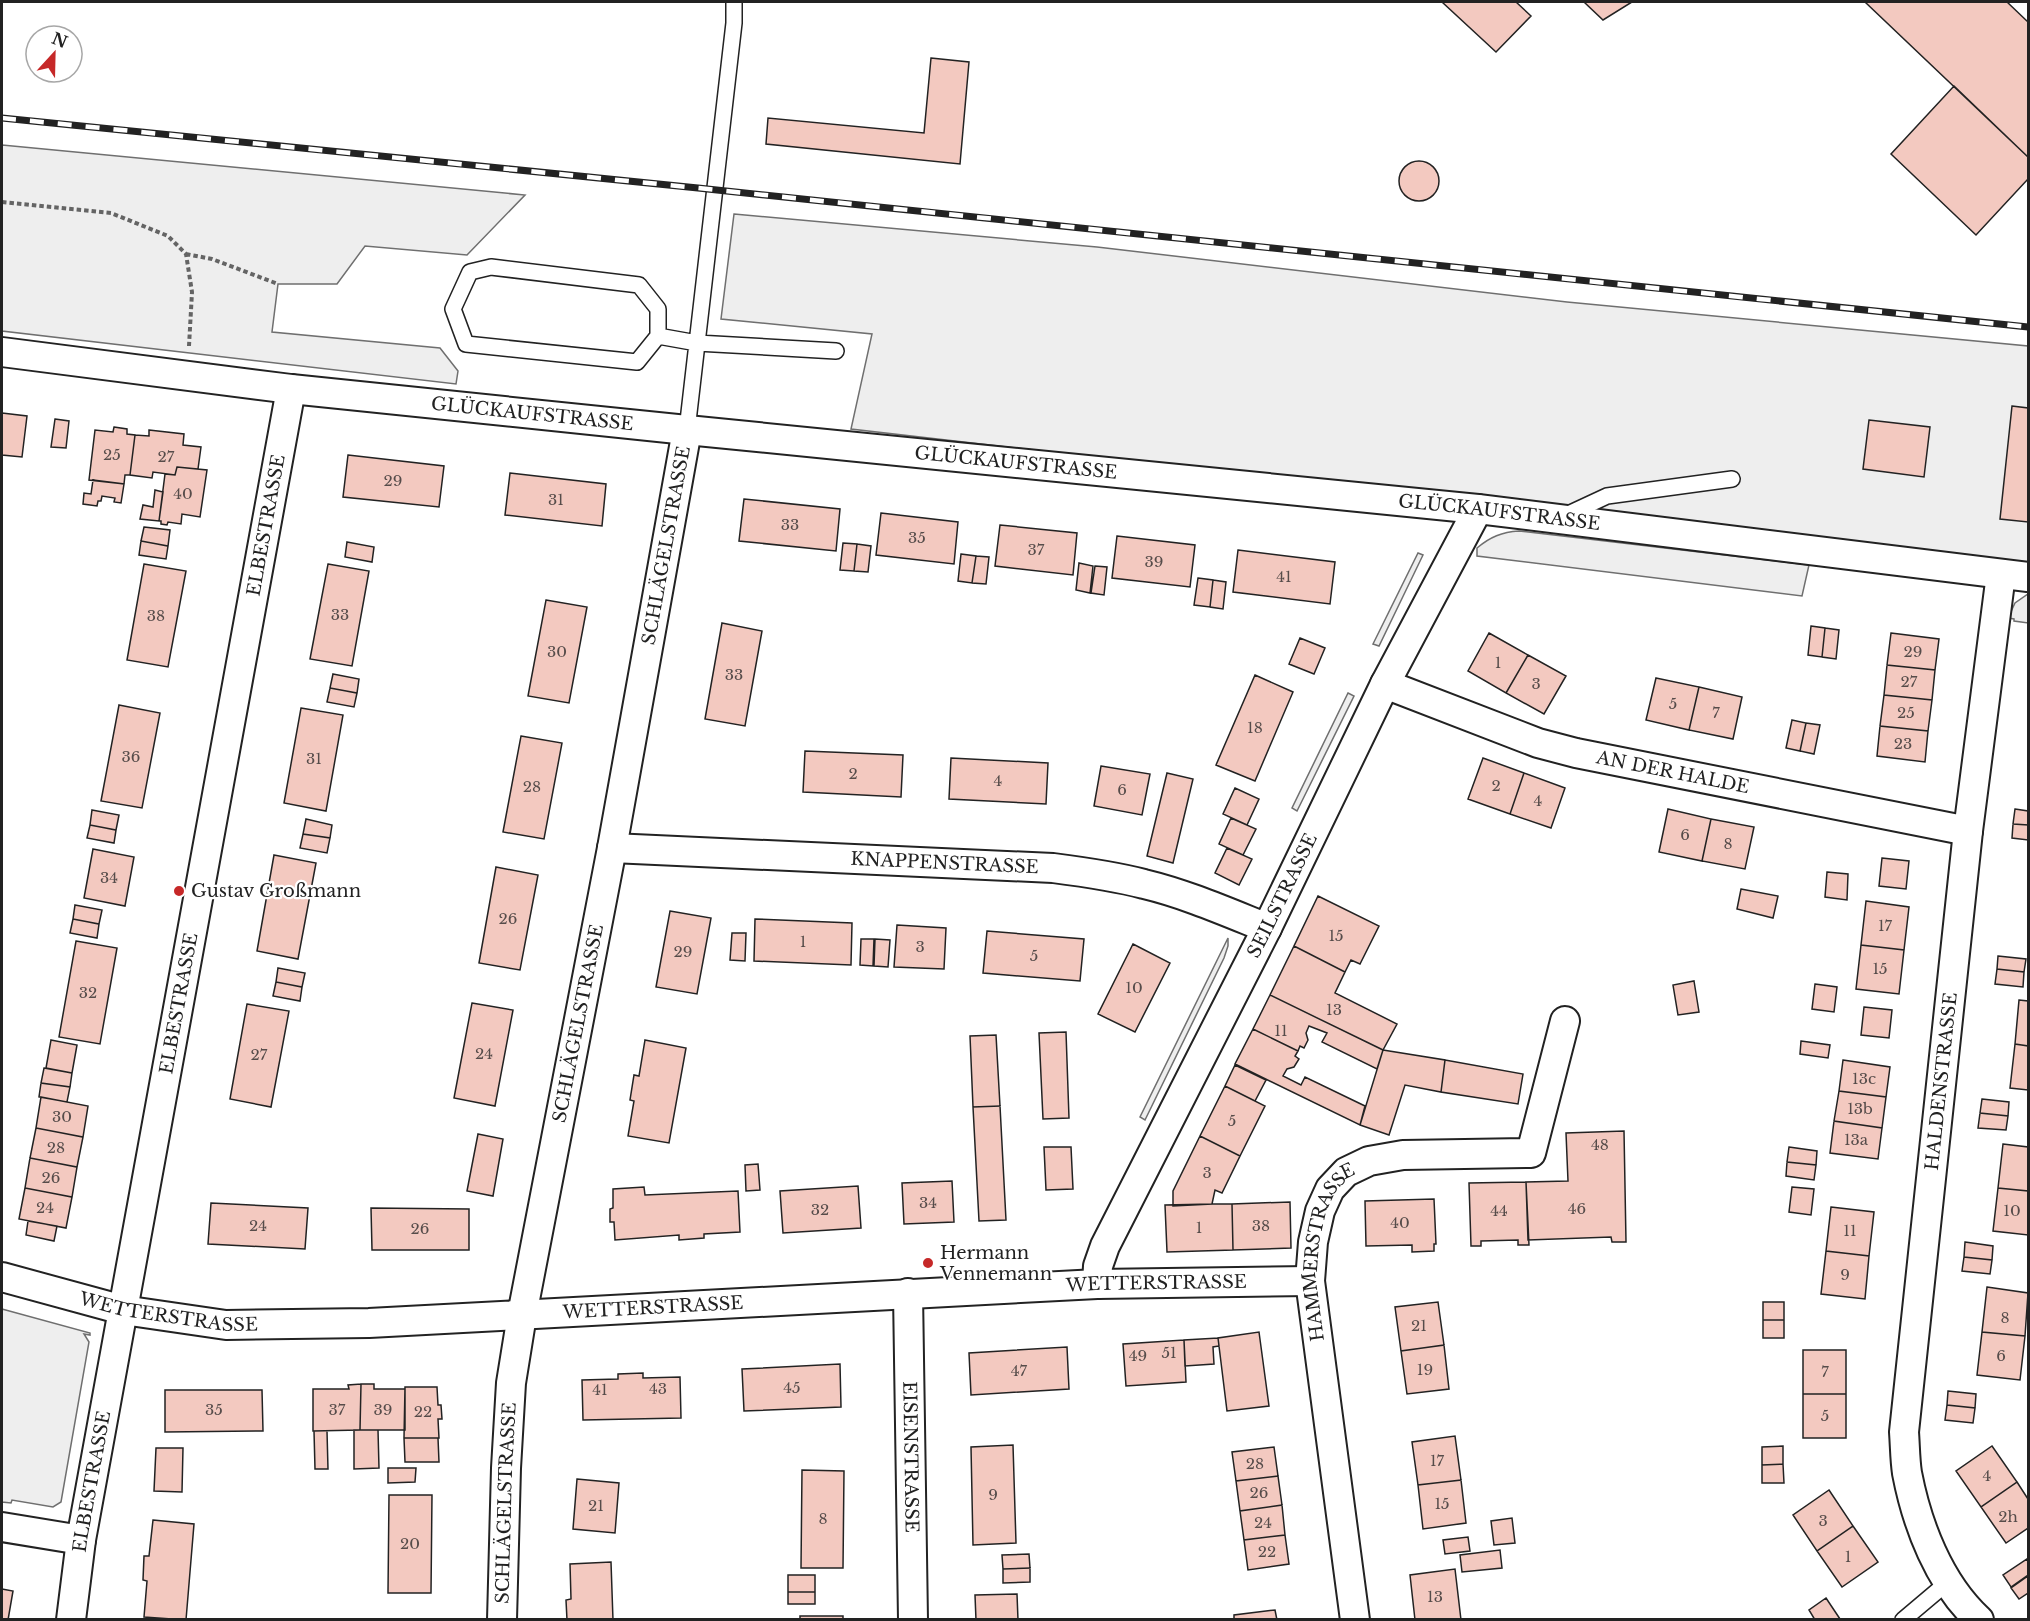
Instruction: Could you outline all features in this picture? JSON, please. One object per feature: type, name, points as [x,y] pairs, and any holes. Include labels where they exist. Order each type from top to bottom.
[{"type":"street","name":"GLÜCKAUFSTRASSE","points":[[2,352],[291,389],[1478,509],[2015,576]]},
{"type":"street","name":"ELBESTRASSE","points":[[71,1620],[81,1540],[291,389]]},
{"type":"street","name":"SCHLÄGELSTRASSE","points":[[502,1620],[511,1383],[522,1315],[612,848],[687,430]]},
{"type":"street","name":"SEILSTRASSE","points":[[1096,1284],[1098,1266],[1105,1246],[1267,928],[1384,684],[1478,509]]},
{"type":"street","name":"HALDENSTRASSE","points":[[1979,1620],[1968,1610],[1948,1582],[1929,1543],[1915,1504],[1907,1472],[1904,1432],[1968,831],[2015,576]]},
{"type":"street","name":"AN DER HALDE","points":[[1384,684],[1538,743],[1576,753],[1968,831]]},
{"type":"street","name":"KNAPPENSTRASSE","points":[[612,848],[1053,868],[1146,884],[1208,904],[1267,928]]},
{"type":"street","name":"HAMMERSTRASSE","points":[[1355,1620],[1310,1281],[1313,1242],[1320,1211],[1330,1189],[1346,1172],[1369,1161],[1403,1155],[1531,1153],[1564,1021]]},
{"type":"street","name":"WETTERSTRASSE","points":[[2,1277],[123,1310],[226,1325],[369,1323],[1096,1284],[1310,1281]]},
{"type":"street","name":"EISENSTRASSE","points":[[908,1293],[913,1620]]},
{"type":"street","points":[[2,1527],[81,1540]]},
{"type":"lane","points":[[687,430],[734,23],[734,2]]},
{"type":"lane","points":[[491,267],[639,285],[658,309],[658,336],[637,362],[466,344],[453,309],[470,272],[491,267]]},
{"type":"lane","points":[[658,336],[697,343],[836,351]]},
{"type":"lane","points":[[1559,519],[1607,496],[1732,479]]},
{"type":"lane","points":[[1903,1620],[1948,1582]]},
{"type":"path","points":[[2,202],[111,213],[168,236],[186,254],[212,259],[278,284]]},
{"type":"path","points":[[186,254],[192,292],[188,376]]},
{"type":"shaded area","points":[[2,145],[525,195],[467,255],[365,246],[337,284],[278,284],[272,332],[440,348],[458,371],[456,384],[2,331]]},
{"type":"shaded area","points":[[734,214],[1097,247],[1567,302],[2028,346],[2028,564],[851,429],[872,334],[721,319]]},
{"type":"shaded area","points":[[1519,531],[1809,565],[1802,596],[1477,556],[1477,548],[1487,541],[1502,534]]},
{"type":"shaded area","points":[[1418,553],[1423,555],[1379,646],[1373,644]]},
{"type":"shaded area","points":[[2028,594],[2028,623],[2008,618],[2015,603]]},
{"type":"shaded area","points":[[1348,693],[1354,696],[1297,811],[1292,808]]},
{"type":"shaded area","points":[[1228,938],[1224,958],[1145,1120],[1140,1117]]},
{"type":"shaded area","points":[[2,1309],[90,1333],[90,1335],[84,1334],[89,1342],[61,1502],[53,1507],[12,1500],[11,1503],[2,1502]]},
{"type":"building","points":[[1442,2],[1516,2],[1531,16],[1496,52]]},
{"type":"building","points":[[1584,2],[1632,2],[1603,20]]},
{"type":"building","points":[[1865,2],[2007,2],[2028,22],[2028,157]]},
{"type":"building","points":[[931,58],[969,62],[960,164],[766,144],[768,118],[924,133]]},
{"type":"building","points":[[1954,86],[2028,157],[2028,179],[1976,235],[1891,154]]},
{"type":"building","points":[[1419,161],[1427,162],[1433,167],[1438,173],[1438,189],[1433,195],[1427,200],[1419,201],[1411,200],[1405,195],[1400,189],[1399,181],[1400,173],[1405,167],[1411,162]]},
{"type":"building","points":[[2012,406],[2028,408],[2028,522],[2000,519]]},
{"type":"building","points":[[2,413],[27,416],[22,457],[2,455]]},
{"type":"building","points":[[55,419],[69,421],[66,448],[51,447]]},
{"type":"building","points":[[1869,420],[1930,427],[1924,477],[1863,469]]},
{"type":"building","points":[[114,427],[127,429],[127,434],[135,435],[130,475],[125,475],[124,484],[89,480],[95,430],[113,432]]},
{"type":"building","points":[[149,430],[184,434],[183,445],[201,447],[198,469],[177,467],[175,475],[153,472],[152,478],[130,475],[135,435],[149,436]]},
{"type":"building","points":[[348,455],[444,466],[439,507],[343,497]]},
{"type":"building","points":[[177,467],[207,470],[200,517],[182,514],[181,524],[168,522],[167,525],[161,524],[159,521],[165,474],[175,475]]},
{"type":"building","points":[[510,473],[606,484],[602,526],[505,515]]},
{"type":"building","points":[[93,480],[124,484],[121,503],[114,502],[115,498],[102,496],[97,506],[83,504],[84,493],[91,494]]},
{"type":"building","points":[[155,490],[163,492],[159,521],[140,519],[143,505],[153,507]]},
{"type":"building","points":[[744,499],[840,509],[836,551],[739,541]]},
{"type":"building","points":[[881,513],[958,522],[954,564],[876,555]]},
{"type":"building","points":[[1000,525],[1077,533],[1073,575],[995,566]]},
{"type":"building","points":[[144,527],[170,530],[168,546],[141,541]]},
{"type":"building","points":[[1117,536],[1195,545],[1190,587],[1112,578]]},
{"type":"building","points":[[141,541],[168,546],[166,559],[139,555]]},
{"type":"building","points":[[347,542],[374,547],[372,562],[345,557]]},
{"type":"building","points":[[843,543],[857,544],[854,571],[840,570]]},
{"type":"building","points":[[857,544],[871,546],[868,572],[854,571]]},
{"type":"building","points":[[1238,550],[1335,562],[1330,604],[1233,592]]},
{"type":"building","points":[[961,554],[976,556],[972,583],[958,581]]},
{"type":"building","points":[[976,556],[989,557],[986,584],[972,583]]},
{"type":"building","points":[[1079,563],[1093,566],[1090,593],[1076,590]]},
{"type":"building","points":[[144,564],[186,571],[168,667],[127,660]]},
{"type":"building","points":[[328,564],[369,571],[352,666],[310,659]]},
{"type":"building","points":[[1095,566],[1107,567],[1104,595],[1091,593]]},
{"type":"building","points":[[1198,578],[1213,580],[1210,607],[1194,605]]},
{"type":"building","points":[[1213,580],[1226,582],[1223,609],[1210,607]]},
{"type":"building","points":[[546,600],[587,607],[569,703],[528,696]]},
{"type":"building","points":[[722,623],[762,631],[745,726],[705,719]]},
{"type":"building","points":[[1811,626],[1825,628],[1822,657],[1808,655]]},
{"type":"building","points":[[1825,628],[1839,630],[1836,659],[1822,657]]},
{"type":"building","points":[[1489,633],[1528,655],[1506,693],[1468,671]]},
{"type":"building","points":[[1891,633],[1939,639],[1935,670],[1887,665]]},
{"type":"building","points":[[1300,638],[1325,648],[1314,674],[1289,664]]},
{"type":"building","points":[[1528,655],[1566,676],[1544,714],[1506,693]]},
{"type":"building","points":[[1887,665],[1935,670],[1932,700],[1884,695]]},
{"type":"building","points":[[333,674],[359,679],[357,693],[330,688]]},
{"type":"building","points":[[1255,675],[1293,692],[1255,781],[1216,765]]},
{"type":"building","points":[[1656,678],[1699,687],[1689,730],[1646,720]]},
{"type":"building","points":[[1699,687],[1742,697],[1733,739],[1689,730]]},
{"type":"building","points":[[330,688],[357,693],[354,707],[327,702]]},
{"type":"building","points":[[1884,695],[1932,700],[1928,731],[1880,726]]},
{"type":"building","points":[[119,705],[160,713],[142,808],[101,801]]},
{"type":"building","points":[[301,708],[343,715],[326,811],[284,803]]},
{"type":"building","points":[[1792,720],[1806,723],[1800,751],[1786,748]]},
{"type":"building","points":[[1806,723],[1820,725],[1814,754],[1800,751]]},
{"type":"building","points":[[1880,726],[1928,731],[1925,762],[1877,756]]},
{"type":"building","points":[[521,736],[562,743],[544,839],[503,832]]},
{"type":"building","points":[[805,751],[903,755],[901,797],[803,792]]},
{"type":"building","points":[[951,758],[1048,763],[1046,804],[949,799]]},
{"type":"building","points":[[1483,758],[1524,773],[1510,814],[1468,799]]},
{"type":"building","points":[[1101,766],[1150,774],[1142,815],[1094,806]]},
{"type":"building","points":[[1167,773],[1193,779],[1173,863],[1147,856]]},
{"type":"building","points":[[1524,773],[1565,788],[1551,828],[1510,814]]},
{"type":"building","points":[[1235,788],[1259,799],[1247,825],[1223,814]]},
{"type":"building","points":[[1668,809],[1711,819],[1702,861],[1659,852]]},
{"type":"building","points":[[2015,809],[2028,811],[2028,825],[2013,824]]},
{"type":"building","points":[[92,810],[119,815],[116,830],[90,825]]},
{"type":"building","points":[[1231,818],[1256,829],[1243,855],[1219,844]]},
{"type":"building","points":[[306,819],[332,825],[330,838],[303,834]]},
{"type":"building","points":[[1711,819],[1754,827],[1745,869],[1702,861]]},
{"type":"building","points":[[2013,824],[2028,825],[2028,840],[2012,838]]},
{"type":"building","points":[[90,825],[116,830],[114,843],[87,838]]},
{"type":"building","points":[[303,834],[330,838],[327,853],[300,848]]},
{"type":"building","points":[[1227,848],[1252,859],[1239,885],[1215,873]]},
{"type":"building","points":[[93,849],[134,857],[125,906],[84,898]]},
{"type":"building","points":[[274,855],[316,863],[298,959],[257,951]]},
{"type":"building","points":[[1882,858],[1909,861],[1906,889],[1879,886]]},
{"type":"building","points":[[496,867],[538,875],[520,970],[479,963]]},
{"type":"building","points":[[1827,872],[1848,874],[1847,900],[1825,897]]},
{"type":"building","points":[[1741,889],[1778,896],[1773,918],[1737,909]]},
{"type":"building","points":[[1318,896],[1379,926],[1360,964],[1351,960],[1345,972],[1294,946]]},
{"type":"building","points":[[1866,901],[1909,907],[1904,950],[1861,945]]},
{"type":"building","points":[[75,905],[102,910],[99,924],[73,919]]},
{"type":"building","points":[[670,911],[711,918],[697,994],[656,987]]},
{"type":"building","points":[[73,919],[99,924],[97,938],[70,933]]},
{"type":"building","points":[[755,919],[852,923],[851,965],[754,961]]},
{"type":"building","points":[[897,925],[946,928],[944,969],[894,967]]},
{"type":"building","points":[[987,931],[1084,939],[1080,981],[983,973]]},
{"type":"building","points":[[732,933],[746,933],[745,961],[730,960]]},
{"type":"building","points":[[861,939],[874,939],[873,966],[860,965]]},
{"type":"building","points":[[875,939],[890,940],[888,967],[874,966]]},
{"type":"building","points":[[76,941],[117,948],[100,1044],[59,1037]]},
{"type":"building","points":[[1133,944],[1170,963],[1135,1032],[1098,1014]]},
{"type":"building","points":[[1861,945],[1904,950],[1899,994],[1856,989]]},
{"type":"building","points":[[1294,946],[1345,972],[1335,993],[1397,1024],[1383,1050],[1270,995]]},
{"type":"building","points":[[1998,956],[2026,959],[2024,972],[1997,969]]},
{"type":"building","points":[[278,968],[305,973],[302,987],[276,982]]},
{"type":"building","points":[[1997,969],[2024,972],[2023,987],[1995,984]]},
{"type":"building","points":[[1694,981],[1699,1012],[1678,1015],[1673,985]]},
{"type":"building","points":[[276,982],[302,987],[300,1001],[273,996]]},
{"type":"building","points":[[1815,984],[1837,987],[1834,1012],[1812,1009]]},
{"type":"building","points":[[1270,995],[1383,1050],[1377,1069],[1322,1042],[1327,1033],[1309,1026],[1306,1033],[1308,1040],[1304,1048],[1300,1046],[1298,1051],[1253,1029]]},
{"type":"building","points":[[2019,1000],[2028,1001],[2028,1046],[2015,1044]]},
{"type":"building","points":[[472,1003],[513,1010],[495,1106],[454,1098]]},
{"type":"building","points":[[247,1004],[289,1011],[271,1107],[230,1099]]},
{"type":"building","points":[[1864,1007],[1892,1010],[1889,1038],[1861,1035]]},
{"type":"building","points":[[1253,1029],[1298,1051],[1295,1056],[1299,1059],[1294,1067],[1287,1069],[1283,1076],[1301,1085],[1305,1077],[1365,1106],[1360,1125],[1235,1064]]},
{"type":"building","points":[[1066,1032],[1069,1118],[1043,1119],[1039,1033]]},
{"type":"building","points":[[996,1035],[1000,1106],[973,1107],[970,1036]]},
{"type":"building","points":[[51,1040],[77,1045],[72,1073],[46,1068]]},
{"type":"building","points":[[645,1040],[686,1048],[669,1143],[628,1136],[634,1101],[630,1100],[634,1075],[639,1076]]},
{"type":"building","points":[[1801,1041],[1830,1045],[1828,1058],[1800,1054]]},
{"type":"building","points":[[2015,1044],[2028,1046],[2028,1090],[2010,1088]]},
{"type":"building","points":[[1383,1050],[1445,1060],[1441,1092],[1405,1085],[1389,1135],[1360,1125]]},
{"type":"building","points":[[1445,1060],[1523,1074],[1518,1104],[1441,1092]]},
{"type":"building","points":[[1843,1060],[1890,1067],[1886,1097],[1839,1091]]},
{"type":"building","points":[[1235,1065],[1266,1080],[1255,1101],[1225,1086]]},
{"type":"building","points":[[44,1068],[72,1073],[70,1087],[41,1083]]},
{"type":"building","points":[[41,1083],[70,1087],[67,1102],[39,1097]]},
{"type":"building","points":[[1225,1086],[1265,1106],[1240,1156],[1200,1136]]},
{"type":"building","points":[[1839,1091],[1886,1097],[1882,1128],[1834,1121]]},
{"type":"building","points":[[41,1097],[88,1106],[83,1137],[36,1128]]},
{"type":"building","points":[[1982,1099],[2009,1102],[2008,1116],[1980,1113]]},
{"type":"building","points":[[1000,1106],[1006,1220],[979,1221],[973,1107]]},
{"type":"building","points":[[1980,1113],[2008,1116],[2006,1130],[1978,1128]]},
{"type":"building","points":[[1834,1121],[1882,1128],[1878,1159],[1830,1153]]},
{"type":"building","points":[[36,1128],[83,1137],[77,1167],[30,1158]]},
{"type":"building","points":[[1624,1131],[1626,1242],[1612,1242],[1611,1237],[1528,1240],[1526,1182],[1568,1181],[1566,1133]]},
{"type":"building","points":[[478,1134],[503,1139],[493,1196],[467,1191]]},
{"type":"building","points":[[1200,1136],[1240,1156],[1222,1193],[1215,1190],[1212,1204],[1173,1206],[1173,1191]]},
{"type":"building","points":[[2003,1144],[2028,1147],[2028,1191],[1998,1188]]},
{"type":"building","points":[[1044,1147],[1071,1147],[1073,1189],[1046,1190]]},
{"type":"building","points":[[1789,1147],[1817,1151],[1816,1165],[1787,1162]]},
{"type":"building","points":[[30,1158],[77,1167],[72,1197],[25,1188]]},
{"type":"building","points":[[1787,1162],[1816,1165],[1814,1180],[1786,1176]]},
{"type":"building","points":[[758,1164],[760,1190],[746,1191],[745,1165]]},
{"type":"building","points":[[952,1181],[954,1222],[904,1224],[902,1183]]},
{"type":"building","points":[[1526,1182],[1529,1245],[1518,1245],[1518,1240],[1481,1241],[1481,1246],[1471,1246],[1469,1183]]},
{"type":"building","points":[[858,1186],[861,1228],[783,1233],[780,1191]]},
{"type":"building","points":[[644,1187],[645,1195],[738,1191],[740,1232],[704,1234],[704,1238],[679,1240],[679,1235],[615,1240],[614,1222],[610,1222],[613,1189]]},
{"type":"building","points":[[1792,1187],[1814,1189],[1811,1215],[1789,1212]]},
{"type":"building","points":[[25,1188],[72,1197],[66,1228],[19,1219]]},
{"type":"building","points":[[1998,1188],[2028,1191],[2028,1235],[1993,1231]]},
{"type":"building","points":[[1434,1199],[1436,1244],[1434,1244],[1434,1251],[1412,1252],[1412,1245],[1366,1246],[1365,1201]]},
{"type":"building","points":[[1290,1202],[1291,1248],[1233,1250],[1232,1204]]},
{"type":"building","points":[[211,1203],[308,1208],[305,1249],[208,1244]]},
{"type":"building","points":[[1232,1204],[1233,1250],[1167,1252],[1165,1205]]},
{"type":"building","points":[[1831,1207],[1874,1212],[1869,1256],[1826,1251]]},
{"type":"building","points":[[371,1208],[469,1209],[469,1250],[372,1250]]},
{"type":"building","points":[[28,1221],[57,1226],[54,1241],[26,1235]]},
{"type":"building","points":[[1965,1242],[1993,1246],[1992,1260],[1964,1257]]},
{"type":"building","points":[[1826,1251],[1869,1256],[1865,1299],[1821,1294]]},
{"type":"building","points":[[1964,1257],[1992,1260],[1990,1274],[1962,1271]]},
{"type":"building","points":[[1987,1287],[2028,1293],[2025,1336],[1982,1332]]},
{"type":"building","points":[[1438,1302],[1444,1345],[1401,1351],[1395,1307]]},
{"type":"building","points":[[1763,1302],[1784,1302],[1784,1320],[1763,1320]]},
{"type":"building","points":[[1763,1320],[1784,1320],[1784,1338],[1763,1338]]},
{"type":"building","points":[[1259,1332],[1269,1406],[1227,1411],[1218,1338]]},
{"type":"building","points":[[1982,1332],[2025,1336],[2020,1380],[1977,1375]]},
{"type":"building","points":[[1218,1338],[1219,1346],[1213,1347],[1214,1364],[1185,1366],[1184,1340]]},
{"type":"building","points":[[1184,1340],[1186,1382],[1126,1386],[1123,1344]]},
{"type":"building","points":[[1444,1345],[1449,1389],[1407,1394],[1401,1351]]},
{"type":"building","points":[[1067,1347],[1069,1389],[971,1395],[969,1353]]},
{"type":"building","points":[[1803,1350],[1846,1350],[1846,1394],[1803,1394]]},
{"type":"building","points":[[840,1364],[841,1407],[744,1411],[742,1369]]},
{"type":"building","points":[[643,1373],[643,1378],[680,1377],[681,1418],[583,1420],[582,1380],[618,1379],[618,1374]]},
{"type":"building","points":[[361,1384],[360,1430],[313,1431],[313,1389],[349,1389],[348,1385]]},
{"type":"building","points":[[361,1384],[374,1384],[374,1389],[405,1389],[405,1430],[360,1430]]},
{"type":"building","points":[[405,1387],[437,1387],[442,1419],[438,1419],[439,1438],[404,1438]]},
{"type":"building","points":[[165,1390],[262,1390],[263,1431],[165,1432]]},
{"type":"building","points":[[1948,1391],[1976,1394],[1975,1408],[1947,1405]]},
{"type":"building","points":[[1803,1394],[1846,1394],[1846,1438],[1803,1438]]},
{"type":"building","points":[[1947,1405],[1975,1408],[1973,1423],[1945,1420]]},
{"type":"building","points":[[354,1430],[378,1430],[379,1468],[354,1469]]},
{"type":"building","points":[[314,1431],[327,1431],[328,1469],[315,1469]]},
{"type":"building","points":[[1455,1436],[1461,1480],[1418,1485],[1412,1442]]},
{"type":"building","points":[[404,1438],[438,1438],[439,1462],[405,1462]]},
{"type":"building","points":[[1013,1445],[1016,1543],[973,1545],[971,1447]]},
{"type":"building","points":[[1783,1446],[1783,1464],[1762,1465],[1762,1447]]},
{"type":"building","points":[[1992,1446],[2017,1482],[1981,1507],[1956,1471]]},
{"type":"building","points":[[1274,1447],[1278,1476],[1236,1481],[1232,1452]]},
{"type":"building","points":[[156,1448],[183,1448],[182,1492],[154,1491]]},
{"type":"building","points":[[1783,1464],[1784,1483],[1762,1483],[1762,1465]]},
{"type":"building","points":[[388,1468],[416,1468],[415,1482],[388,1483]]},
{"type":"building","points":[[802,1470],[844,1471],[843,1568],[801,1568]]},
{"type":"building","points":[[1278,1476],[1282,1505],[1240,1511],[1236,1481]]},
{"type":"building","points":[[577,1479],[619,1483],[615,1533],[573,1529]]},
{"type":"building","points":[[1461,1480],[1466,1523],[1423,1529],[1418,1485]]},
{"type":"building","points":[[2017,1482],[2028,1499],[2028,1528],[2006,1543],[1981,1507]]},
{"type":"building","points":[[1829,1490],[1853,1526],[1817,1551],[1793,1515]]},
{"type":"building","points":[[389,1495],[432,1495],[431,1593],[388,1593]]},
{"type":"building","points":[[1282,1505],[1285,1535],[1244,1540],[1240,1511]]},
{"type":"building","points":[[1512,1518],[1515,1543],[1494,1545],[1491,1521]]},
{"type":"building","points":[[153,1520],[194,1524],[186,1620],[144,1617],[147,1581],[143,1580],[144,1556],[149,1556]]},
{"type":"building","points":[[1853,1526],[1878,1562],[1842,1587],[1817,1551]]},
{"type":"building","points":[[1285,1535],[1289,1564],[1248,1570],[1244,1540]]},
{"type":"building","points":[[1468,1537],[1470,1551],[1445,1554],[1443,1540]]},
{"type":"building","points":[[1500,1550],[1502,1568],[1462,1572],[1460,1555]]},
{"type":"building","points":[[1029,1554],[1030,1568],[1003,1569],[1002,1555]]},
{"type":"building","points":[[2027,1559],[2028,1575],[2011,1587],[2003,1575]]},
{"type":"building","points":[[611,1562],[613,1620],[567,1620],[566,1600],[571,1599],[570,1564]]},
{"type":"building","points":[[1030,1568],[1030,1582],[1003,1583],[1003,1569]]},
{"type":"building","points":[[1455,1569],[1461,1620],[1415,1620],[1410,1575]]},
{"type":"building","points":[[788,1575],[815,1575],[815,1592],[788,1592]]},
{"type":"building","points":[[2028,1576],[2028,1593],[2019,1599],[2011,1588]]},
{"type":"building","points":[[2,1589],[13,1591],[8,1620],[2,1620]]},
{"type":"building","points":[[788,1592],[815,1592],[815,1604],[788,1604]]},
{"type":"building","points":[[1017,1594],[1018,1620],[976,1620],[975,1595]]},
{"type":"building","points":[[1826,1598],[1839,1620],[1815,1620],[1809,1610]]},
{"type":"building","points":[[1275,1610],[1277,1620],[1234,1620],[1234,1615]]},
{"type":"building","points":[[800,1616],[843,1616],[843,1620],[800,1620]]},
{"type":"railway","points":[[2,118],[2028,327]]},
{"type":"place","name":"Gustav Großmann","points":[[179,891]]},
{"type":"place","name":"Hermann Vennemann","points":[[928,1263]]}]
